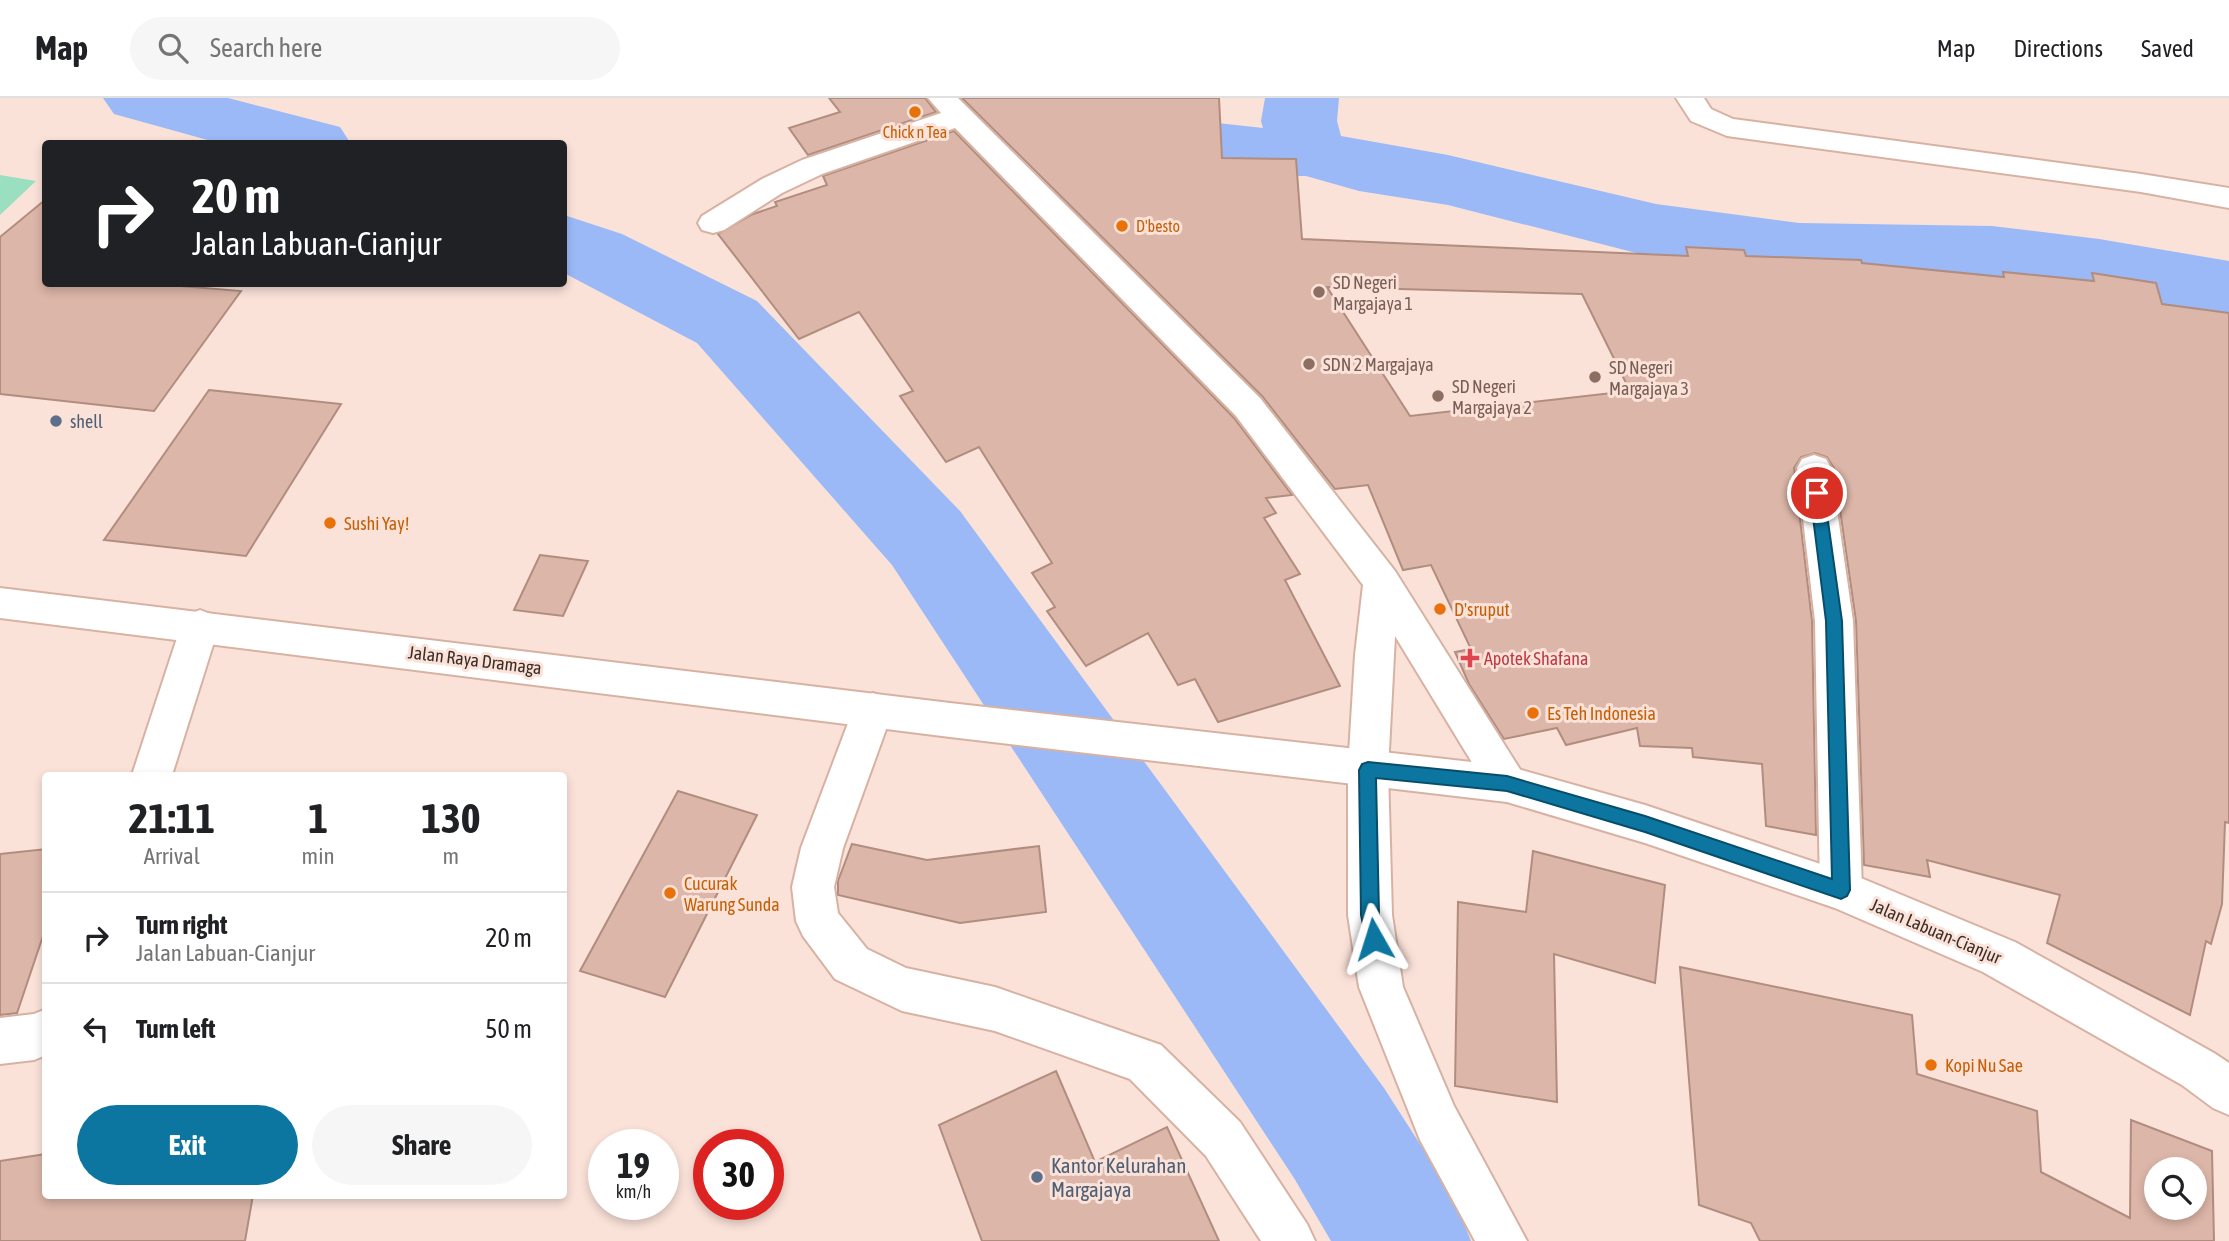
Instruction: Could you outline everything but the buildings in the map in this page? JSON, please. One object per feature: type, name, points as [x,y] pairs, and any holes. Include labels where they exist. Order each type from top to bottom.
[{"type":"main road","points":[[1690,98],[1701,115],[1727,127],[2141,183],[2229,198]]},
{"type":"main road","points":[[712,223],[772,186],[950,107],[1248,407],[1382,582],[1507,784]]},
{"type":"main road","points":[[1814,467],[1834,621],[1841,890]]},
{"type":"main road","points":[[1382,582],[1374,655],[1350,766],[1381,987],[1437,1123],[1503,1241]]},
{"type":"main road","name":"Jalan Raya Dramaga","points":[[0,603],[950,720],[1350,766]]},
{"type":"main road","points":[[153,772],[200,626]]},
{"type":"main road","points":[[873,710],[822,848],[813,887],[818,920],[851,964],[902,989],[995,1009],[1145,1061],[1223,1139],[1290,1241]]},
{"type":"main road","name":"Jalan Labuan-Cianjur","points":[[1350,766],[1507,784],[1645,824],[1841,890],[1998,957],[2198,1069],[2229,1092]]},
{"type":"main road","points":[[0,1041],[42,1033]]},
{"type":"green space","points":[[0,175],[36,181],[0,215]]},
{"type":"waterway","points":[[140,98],[298,140]]},
{"type":"waterway","points":[[1039,98],[1175,142],[1245,152],[1308,152]]},
{"type":"waterway","points":[[1302,98],[1299,121],[1308,152]]},
{"type":"waterway","points":[[1308,152],[1359,166],[1448,180],[1656,231],[1799,251],[1992,254],[2099,267],[2229,290]]},
{"type":"waterway","points":[[567,243],[727,322],[926,538],[1339,1133],[1405,1241]]},
{"type":"place","name":"Chick n Tea","points":[[915,112]]},
{"type":"place","name":"D'besto","points":[[1122,226]]},
{"type":"place","name":"SD Negeri Margajaya 1","points":[[1319,292]]},
{"type":"place","name":"SDN 2 Margajaya","points":[[1309,364]]},
{"type":"place","name":"SD Negeri Margajaya 3","points":[[1595,377]]},
{"type":"place","name":"SD Negeri Margajaya 2","points":[[1438,396]]},
{"type":"place","name":"shell","points":[[56,421]]},
{"type":"place","name":"Sushi Yay!","points":[[330,523]]},
{"type":"place","name":"D'sruput","points":[[1440,609]]},
{"type":"place","name":"Apotek Shafana","points":[[1470,658]]},
{"type":"place","name":"Es Teh Indonesia","points":[[1533,713]]},
{"type":"place","name":"Cucurak Warung Sunda","points":[[670,893]]},
{"type":"place","name":"Kopi Nu Sae","points":[[1931,1065]]},
{"type":"place","name":"Kantor Kelurahan Margajaya","points":[[1037,1177]]},
{"type":"route","points":[[1374,939],[1370,915],[1368,770],[1507,784],[1645,824],[1841,890],[1834,621],[1817,493]]}]
